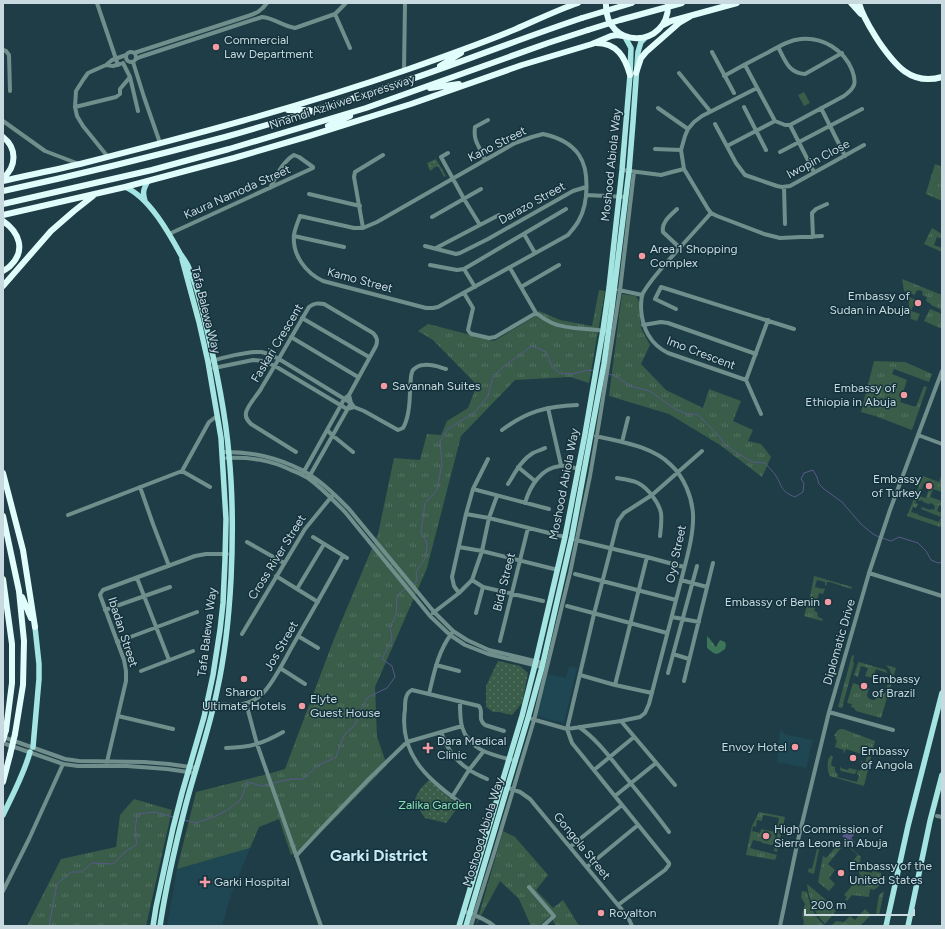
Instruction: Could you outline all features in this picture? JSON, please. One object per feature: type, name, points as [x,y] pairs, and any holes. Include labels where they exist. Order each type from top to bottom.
[{"type":"highway","name":"Nnamdi Azikiwe Expressway","points":[[3,179],[108,157],[222,127],[320,98],[471,47],[516,29],[559,9],[578,3]]},
{"type":"highway","points":[[606,3],[607,18],[616,31],[624,36]]},
{"type":"highway","name":"Nnamdi Azikiwe Expressway","points":[[3,191],[73,176],[226,137],[428,74],[538,33],[632,3]]},
{"type":"highway","points":[[661,28],[667,16],[668,3]]},
{"type":"highway","name":"Nnamdi Azikiwe Expressway","points":[[3,204],[136,173],[229,149],[366,108],[588,30],[682,3]]},
{"type":"highway","points":[[645,38],[661,28],[664,24],[671,21],[738,3]]},
{"type":"highway","points":[[852,3],[898,67],[916,78],[928,80],[942,77]]},
{"type":"highway","points":[[859,3],[865,20]]},
{"type":"highway","points":[[633,74],[641,58],[646,52],[679,23],[692,16]]},
{"type":"highway","name":"Nnamdi Azikiwe Expressway","points":[[3,215],[125,187],[309,136],[411,104],[535,60],[592,44],[614,35],[638,39],[645,38]]},
{"type":"highway","points":[[592,44],[599,43],[608,45],[619,52],[625,59],[633,74]]},
{"type":"highway","points":[[428,74],[471,47]]},
{"type":"highway","points":[[417,90],[474,81]]},
{"type":"highway","points":[[309,136],[366,108]]},
{"type":"highway","points":[[280,110],[316,110]]},
{"type":"highway","points":[[3,137],[11,146],[14,154],[14,162],[12,167],[3,179]]},
{"type":"highway","points":[[3,286],[51,231],[95,194]]},
{"type":"highway","points":[[3,221],[9,225],[19,241],[19,249],[16,258],[11,265],[3,271]]},
{"type":"highway","points":[[3,473],[23,550],[35,627]]},
{"type":"highway","points":[[3,516],[20,591],[24,641],[23,685],[15,734],[3,782]]},
{"type":"highway","points":[[3,578],[12,644],[12,683],[6,730],[3,740]]},
{"type":"highway","points":[[3,597],[5,588]]},
{"type":"highway","points":[[20,591],[35,627]]},
{"type":"main road","name":"Moshood Abiola Way","points":[[459,926],[522,716],[558,570],[578,469],[591,435],[594,384],[614,289],[626,197],[631,171],[633,74],[631,48],[624,36]]},
{"type":"main road","name":"Moshood Abiola Way","points":[[614,289],[619,197],[633,74],[638,49],[641,42],[645,38]]},
{"type":"main road","points":[[146,203],[143,192],[148,181]]},
{"type":"main road","name":"Tafa Balewa Way","points":[[125,187],[134,191],[146,203],[169,234],[182,256],[222,399],[229,455],[232,497],[232,554],[229,604],[220,675],[214,703],[185,808],[170,872],[160,926]]},
{"type":"main road","name":"Moshood Abiola Way","points":[[466,926],[472,914],[510,789],[516,761],[531,719],[542,665],[566,567],[604,364],[606,331]]},
{"type":"main road","name":"Tafa Balewa Way","points":[[153,926],[178,806],[208,702],[223,603],[226,519],[223,455],[217,416],[213,368]]},
{"type":"main road","points":[[3,815],[15,791],[31,749],[39,679],[35,627]]},
{"type":"main road","points":[[886,926],[908,826],[942,693]]},
{"type":"main road","points":[[908,926],[930,821],[942,775]]},
{"type":"street","points":[[97,3],[118,65]]},
{"type":"street","points":[[106,65],[113,66],[126,63],[136,57],[259,12],[267,3]]},
{"type":"street","points":[[136,57],[262,17],[295,28],[335,14],[346,3]]},
{"type":"street","points":[[404,70],[405,3]]},
{"type":"street","points":[[335,14],[350,48]]},
{"type":"street","points":[[724,76],[745,64],[778,47],[792,41],[800,39],[813,39],[828,44],[842,53],[849,63],[855,82],[854,87],[844,96],[790,125],[785,126],[775,121],[745,64]]},
{"type":"street","points":[[778,47],[790,69],[800,74],[805,74],[842,53]]},
{"type":"street","points":[[3,50],[9,55],[10,91]]},
{"type":"street","points":[[108,157],[77,116],[75,107],[76,90],[88,73],[106,65],[116,58],[126,56],[130,52],[136,57],[144,97],[160,143]]},
{"type":"street","points":[[712,52],[734,93]]},
{"type":"street","points":[[126,56],[126,63],[138,111]]},
{"type":"street","points":[[679,73],[710,111]]},
{"type":"street","points":[[75,107],[116,97],[120,94],[120,89],[130,77]]},
{"type":"street","points":[[757,88],[710,111],[698,119],[688,129],[681,150],[684,169],[704,204],[711,213],[777,238],[822,236]]},
{"type":"street","points":[[744,107],[766,150]]},
{"type":"street","points":[[658,108],[688,129]]},
{"type":"street","points":[[821,108],[845,156]]},
{"type":"street","points":[[780,152],[862,109]]},
{"type":"street","points":[[484,160],[482,152],[476,143],[474,136],[475,127],[488,120]]},
{"type":"street","points":[[3,121],[45,151],[79,164]]},
{"type":"street","points":[[727,146],[775,121]]},
{"type":"street","name":"Iwopin Close","points":[[715,124],[736,164],[745,175],[784,187],[790,186],[864,145]]},
{"type":"street","points":[[790,125],[814,172]]},
{"type":"street","name":"Kano Street","points":[[363,228],[377,222],[515,143],[543,134],[560,139],[575,149],[581,156],[584,166],[586,175],[586,194],[582,214],[572,231],[510,268],[438,307]]},
{"type":"street","points":[[654,148],[681,150]]},
{"type":"street","points":[[448,153],[441,157],[452,179],[480,225]]},
{"type":"street","name":"Kaura Namoda Street","points":[[169,234],[270,188],[313,168],[313,166],[294,155],[289,158],[282,167],[270,188]]},
{"type":"street","points":[[363,228],[354,177],[356,172],[383,156]]},
{"type":"street","points":[[622,170],[661,174],[684,169]]},
{"type":"street","points":[[536,697],[565,593],[590,476],[591,435],[607,374],[614,289],[631,171]]},
{"type":"street","name":"Darazo Street","points":[[425,246],[456,254],[460,253],[573,191],[586,187]]},
{"type":"street","points":[[784,187],[786,224]]},
{"type":"street","points":[[432,217],[481,189]]},
{"type":"street","points":[[309,194],[360,206]]},
{"type":"street","points":[[586,194],[626,197]]},
{"type":"street","points":[[813,237],[812,213],[816,209],[827,204]]},
{"type":"street","points":[[677,209],[663,224],[662,229],[663,232],[680,248]]},
{"type":"street","points":[[430,265],[457,270],[464,269],[566,210]]},
{"type":"street","points":[[614,289],[642,294],[654,278],[711,213]]},
{"type":"street","points":[[435,248],[499,215]]},
{"type":"street","name":"Kamo Street","points":[[363,228],[354,228],[300,216],[294,236],[296,251],[303,265],[311,274],[323,281],[426,308],[438,307]]},
{"type":"street","points":[[524,234],[535,253]]},
{"type":"street","points":[[294,236],[344,247]]},
{"type":"street","points":[[521,287],[559,265]]},
{"type":"street","points":[[510,268],[536,313],[554,324],[580,329],[606,331]]},
{"type":"street","points":[[464,269],[475,287]]},
{"type":"street","points":[[676,309],[655,299],[661,288],[794,329]]},
{"type":"street","points":[[464,293],[473,308],[468,330],[472,334],[489,338],[495,337],[536,313]]},
{"type":"street","name":"Imo Crescent","points":[[642,294],[641,306],[643,325],[648,336],[661,349],[668,353],[746,380]]},
{"type":"street","name":"Faskari Crescent","points":[[296,452],[251,424],[246,417],[246,413],[309,307],[313,304],[324,304],[373,333],[376,336],[377,341],[349,395],[340,405],[303,473]]},
{"type":"street","points":[[302,318],[369,357]]},
{"type":"street","points":[[761,414],[746,380],[768,320]]},
{"type":"street","points":[[643,325],[661,322],[668,323],[756,354]]},
{"type":"street","points":[[291,337],[358,377]]},
{"type":"street","points":[[211,361],[252,352],[262,352],[279,358],[351,403]]},
{"type":"street","points":[[238,355],[240,363]]},
{"type":"street","points":[[213,368],[253,360],[263,361],[275,366],[347,409],[354,407]]},
{"type":"street","points":[[349,395],[351,403],[354,407],[398,430],[402,428],[407,419],[413,370],[422,365],[430,364],[446,369]]},
{"type":"street","name":"Diplomatic Drive","points":[[780,926],[798,840],[829,712],[869,573],[890,510],[942,370]]},
{"type":"street","points":[[309,476],[351,403]]},
{"type":"street","points":[[502,430],[514,421],[537,411],[561,406],[577,406]]},
{"type":"street","points":[[548,408],[561,465]]},
{"type":"street","points":[[68,515],[182,471],[209,422],[217,416]]},
{"type":"street","points":[[622,442],[628,418]]},
{"type":"street","points":[[327,430],[353,452]]},
{"type":"street","name":"Oyo Street","points":[[591,435],[655,452],[672,465],[684,482],[692,506],[693,515],[692,532],[681,580],[647,709],[642,716],[621,721]]},
{"type":"street","points":[[918,435],[942,444]]},
{"type":"street","points":[[508,484],[525,460],[533,453],[545,448]]},
{"type":"street","points":[[618,905],[665,870],[669,865],[667,860],[572,743],[567,729],[602,581],[618,521],[624,513],[652,495],[702,450]]},
{"type":"street","points":[[223,455],[268,461],[309,476],[349,509],[430,616],[452,633],[489,650],[542,665]]},
{"type":"street","points":[[459,593],[454,586],[452,577],[466,514],[474,489],[488,459]]},
{"type":"street","points":[[525,503],[535,481],[551,469],[561,465],[584,471]]},
{"type":"street","points":[[518,468],[535,481]]},
{"type":"street","points":[[182,471],[210,487]]},
{"type":"street","points":[[617,478],[643,486],[652,495],[660,512],[660,536]]},
{"type":"street","points":[[140,487],[169,566]]},
{"type":"street","points":[[474,489],[496,496],[549,508]]},
{"type":"street","name":"Cross River Street","points":[[242,634],[305,529],[332,496]]},
{"type":"street","points":[[430,616],[459,593],[472,580],[482,551],[489,518],[496,496]]},
{"type":"street","points":[[466,514],[489,518],[565,537]]},
{"type":"street","name":"Bida Street","points":[[500,641],[528,528]]},
{"type":"street","points":[[297,589],[324,544],[313,537]]},
{"type":"street","points":[[576,540],[684,567]]},
{"type":"street","points":[[247,542],[284,563]]},
{"type":"street","name":"Jos Street","points":[[208,702],[228,706],[237,706],[261,695],[266,690],[345,557],[324,544]]},
{"type":"street","points":[[459,547],[482,551],[558,570]]},
{"type":"street","name":"Ibadan Street","points":[[106,763],[126,681],[126,671],[124,660],[100,595],[101,593],[103,590],[196,556],[206,554],[232,554]]},
{"type":"street","points":[[615,685],[647,557]]},
{"type":"street","points":[[390,562],[452,633]]},
{"type":"street","points":[[684,681],[713,563]]},
{"type":"street","points":[[668,673],[697,566]]},
{"type":"street","points":[[869,573],[942,596]]},
{"type":"street","points":[[575,574],[676,600]]},
{"type":"street","points":[[276,576],[318,602]]},
{"type":"street","points":[[137,578],[169,660]]},
{"type":"street","points":[[472,580],[483,587],[543,601]]},
{"type":"street","points":[[681,580],[707,587]]},
{"type":"street","points":[[106,610],[170,587]]},
{"type":"street","points":[[476,613],[483,587]]},
{"type":"street","points":[[567,606],[667,633]]},
{"type":"street","points":[[117,642],[197,612]]},
{"type":"street","points":[[672,617],[699,622]]},
{"type":"street","points":[[428,694],[442,649],[452,633]]},
{"type":"street","points":[[298,636],[318,648]]},
{"type":"street","points":[[141,671],[193,651]]},
{"type":"street","points":[[673,654],[689,659]]},
{"type":"street","points":[[436,665],[459,671]]},
{"type":"street","points":[[280,668],[306,684]]},
{"type":"street","points":[[580,675],[615,685],[652,693]]},
{"type":"street","points":[[468,808],[452,797],[424,772],[418,765],[410,750],[407,742],[404,721],[407,693],[412,690],[478,706],[481,710],[480,717],[484,725],[504,731]]},
{"type":"street","points":[[460,702],[462,726],[471,742],[483,752],[516,761]]},
{"type":"street","points":[[246,703],[257,744],[321,926]]},
{"type":"street","points":[[829,712],[893,730]]},
{"type":"street","points":[[118,716],[174,730]]},
{"type":"street","points":[[522,716],[567,729],[621,721],[675,785]]},
{"type":"street","points":[[510,789],[531,719]]},
{"type":"street","points":[[296,856],[407,742],[462,726]]},
{"type":"street","points":[[579,727],[592,736],[669,832]]},
{"type":"street","points":[[226,748],[247,747],[284,732]]},
{"type":"street","points":[[440,732],[449,750],[458,760],[469,770],[487,779]]},
{"type":"street","points":[[594,770],[634,737]]},
{"type":"street","points":[[3,740],[65,759],[106,763]]},
{"type":"street","points":[[31,749],[63,764],[78,766],[106,763],[144,762],[196,771]]},
{"type":"street","points":[[452,797],[469,770],[483,752]]},
{"type":"street","points":[[615,796],[656,763]]},
{"type":"street","points":[[3,892],[63,764]]},
{"type":"street","name":"Gongola Street","points":[[510,789],[520,792],[530,799],[628,917],[632,926]]},
{"type":"street","points":[[570,847],[622,805]]},
{"type":"street","points":[[586,867],[638,825]]},
{"type":"street","points":[[529,887],[554,916],[543,926]]},
{"type":"street","points":[[463,911],[488,921],[494,926]]},
{"type":"street","points":[[471,926],[472,914]]},
{"type":"shaded area","points":[[569,666],[577,668],[564,723],[536,716],[546,676],[548,674],[566,678]]},
{"type":"shaded area","name":"Envoy Hotel","points":[[780,730],[787,735],[813,740],[806,768],[777,762]]},
{"type":"shaded area","name":"Garki Hospital","points":[[250,848],[231,895],[222,926],[167,926],[177,869]]},
{"type":"green space","points":[[804,92],[810,103],[804,106],[798,95]]},
{"type":"green space","points":[[436,159],[446,176],[444,177],[438,166],[430,171],[427,163]]},
{"type":"green space","points":[[935,164],[942,167],[942,201],[926,194]]},
{"type":"green space","points":[[932,228],[942,234],[942,239],[937,237],[934,245],[942,248],[942,252],[924,244]]},
{"type":"green space","points":[[902,279],[942,295],[942,310],[926,301],[927,297],[922,295],[923,292],[920,290],[916,291],[915,295],[904,291]]},
{"type":"green space","points":[[599,290],[605,291],[589,383],[570,377],[515,380],[461,436],[427,568],[375,687],[377,737],[387,765],[307,847],[291,855],[279,819],[259,827],[250,848],[177,869],[196,792],[285,769],[334,639],[378,534],[394,458],[420,460],[427,434],[441,435],[447,421],[468,408],[477,385],[433,340],[418,331],[428,324],[494,341],[534,317],[539,311],[560,320],[592,326]]},
{"type":"green space","points":[[622,294],[636,296],[639,302],[641,328],[650,345],[641,364],[666,390],[703,408],[709,389],[741,401],[733,421],[753,430],[748,441],[761,444],[771,457],[762,477],[720,445],[669,414],[609,396]]},
{"type":"green space","points":[[909,297],[916,300],[911,311],[920,314],[917,321],[911,319]]},
{"type":"green space","points":[[930,309],[942,314],[942,329],[924,321]]},
{"type":"green space","points":[[874,361],[905,362],[932,374],[929,382],[894,369],[892,374],[907,380],[900,402],[916,407],[924,386],[927,387],[912,430],[861,412]]},
{"type":"green space","points":[[942,474],[942,492],[933,489],[930,497],[942,501],[942,506],[939,505],[937,511],[942,513],[942,523],[940,527],[907,516],[923,476],[939,482]],"holes":[[[924,483],[930,485],[926,498],[919,496]],[[917,500],[933,504],[935,506],[934,510],[922,507],[921,509],[941,517],[939,522],[911,512],[913,507],[916,508],[918,504],[915,503]]]},
{"type":"green space","points":[[814,576],[852,587],[851,589],[830,582],[827,582],[826,586],[825,582],[817,580],[815,587],[825,589],[823,594],[819,593],[814,611],[817,612],[818,617],[823,619],[822,621],[804,616],[810,597]]},
{"type":"green space","points":[[707,636],[716,647],[720,640],[725,642],[725,649],[718,654],[712,652],[707,648]]},
{"type":"green space","points":[[852,655],[854,656],[854,663],[842,708],[838,707]]},
{"type":"green space","points":[[498,661],[520,666],[528,673],[522,703],[512,715],[493,712],[486,707],[486,686]]},
{"type":"green space","points":[[859,662],[886,670],[887,673],[876,669],[873,678],[865,676],[868,668],[861,666],[858,677],[854,675]]},
{"type":"green space","points":[[886,665],[896,668],[881,718],[856,711],[851,707],[852,704],[847,703],[853,683],[869,688],[867,695],[868,698],[875,700],[878,691],[885,693],[891,673]]},
{"type":"green space","points":[[840,729],[875,741],[864,786],[830,776],[829,774],[828,762],[831,755],[833,757],[831,764],[835,767],[835,771],[838,775],[837,777],[857,782],[859,776],[857,774],[858,770],[860,771],[862,766],[860,766],[861,761],[865,762],[867,756],[846,749],[844,753],[844,750],[835,747],[837,740],[835,739],[836,736],[834,736]]},
{"type":"green space","points":[[840,766],[841,768],[848,770],[849,768],[857,770],[855,774],[841,771]]},
{"type":"green space","name":"Zalika Garden","points":[[429,780],[459,806],[446,823],[425,818],[414,801],[420,789]]},
{"type":"green space","points":[[134,799],[172,810],[146,926],[27,926],[61,859],[116,847],[120,815]]},
{"type":"green space","points":[[759,812],[785,817],[777,852],[774,851],[779,828],[776,827],[776,824],[778,824],[779,818],[763,815],[762,821],[757,820],[756,827],[753,826],[752,831],[760,833],[761,829],[775,832],[775,838],[772,845],[753,840],[750,848],[777,855],[775,860],[746,855],[752,826]]},
{"type":"green space","points":[[503,831],[515,837],[548,875],[536,890],[553,908],[563,900],[579,926],[556,926],[550,916],[539,926],[531,926],[519,899],[500,881],[476,925]]},
{"type":"green space","points":[[844,842],[861,857],[858,869],[851,863],[858,855],[845,844],[844,845]]},
{"type":"green space","points":[[835,843],[841,848],[828,864],[835,870],[829,878],[835,884],[829,891],[818,882],[823,856],[826,858],[835,848],[833,845]]},
{"type":"green space","points":[[817,849],[819,849],[814,874],[808,872],[809,868],[812,869]]},
{"type":"green space","points":[[875,864],[879,865],[877,872],[881,873],[879,886],[874,890],[870,889],[869,897],[852,895],[847,901],[845,899],[847,897],[844,895],[861,875],[859,873],[860,867],[863,868],[863,871],[872,873]]},
{"type":"green space","points":[[807,884],[832,905],[831,906],[836,911],[825,924],[813,906]]},
{"type":"green space","points":[[802,891],[807,892],[813,910],[824,925],[823,926],[803,926],[804,922],[802,915],[805,904],[801,897]]},
{"type":"green space","points":[[884,891],[879,916],[876,913],[879,895]]},
{"type":"green space","points":[[865,909],[871,915],[860,926],[831,926],[836,921],[844,922],[850,916],[855,920]]},
{"type":"water","points":[[849,829],[855,834],[851,838],[855,842],[853,845],[842,836]]},
{"type":"waterway","points":[[413,584],[417,581],[416,572],[426,557],[427,543],[421,532],[425,503],[437,490],[442,464],[440,441],[448,429],[475,412],[488,396],[493,377],[503,367],[532,346],[546,352],[552,367],[560,373],[572,374],[588,370],[594,371]]},
{"type":"waterway","points":[[609,374],[615,376],[630,386],[650,391],[675,409],[687,414],[697,414],[720,437],[726,446],[752,462],[765,463],[775,474],[784,491],[790,495],[795,497],[803,492],[804,483],[801,479],[804,473],[813,470],[819,484],[842,502],[861,524],[879,537]]},
{"type":"waterway","points":[[882,538],[891,541],[899,537],[918,543],[926,551],[931,560],[938,563],[942,562]]},
{"type":"waterway","points":[[272,783],[292,779],[303,779],[317,766],[336,757],[344,735],[355,725],[368,697],[387,688],[395,677],[392,666],[382,659],[392,639],[390,627],[396,615],[397,595],[405,589]]},
{"type":"waterway","points":[[184,820],[195,823],[214,817],[229,809],[241,799],[247,782],[262,786],[269,784]]},
{"type":"waterway","points":[[49,926],[57,884],[71,872],[82,872],[92,863],[113,864],[125,852],[137,844],[135,833],[137,814],[155,812],[173,817]]},
{"type":"place","name":"Commercial Law Department","points":[[216,47]]},
{"type":"place","name":"Area 1 Shopping Complex","points":[[642,256]]},
{"type":"place","name":"Embassy of Sudan in Abuja","points":[[918,303]]},
{"type":"place","name":"Savannah Suites","points":[[384,386]]},
{"type":"place","name":"Embassy of Ethiopia in Abuja","points":[[904,395]]},
{"type":"place","name":"Embassy of Turkey","points":[[929,486]]},
{"type":"place","name":"Embassy of Benin","points":[[828,602]]},
{"type":"place","name":"Sharon Ultimate Hotels","points":[[244,679]]},
{"type":"place","name":"Embassy of Brazil","points":[[864,686]]},
{"type":"place","name":"Elyte Guest House","points":[[302,706]]},
{"type":"place","name":"Envoy Hotel","points":[[795,747]]},
{"type":"place","name":"Dara Medical Clinic","points":[[428,748]]},
{"type":"place","name":"Embassy of Angola","points":[[853,758]]},
{"type":"place","name":"High Commission of Sierra Leone in Abuja","points":[[766,836]]},
{"type":"place","name":"Embassy of the United States","points":[[841,873]]},
{"type":"place","name":"Garki Hospital","points":[[205,882]]},
{"type":"place","name":"Royalton","points":[[601,913]]},
{"type":"district","name":"Garki District","points":[[379,855]]}]
